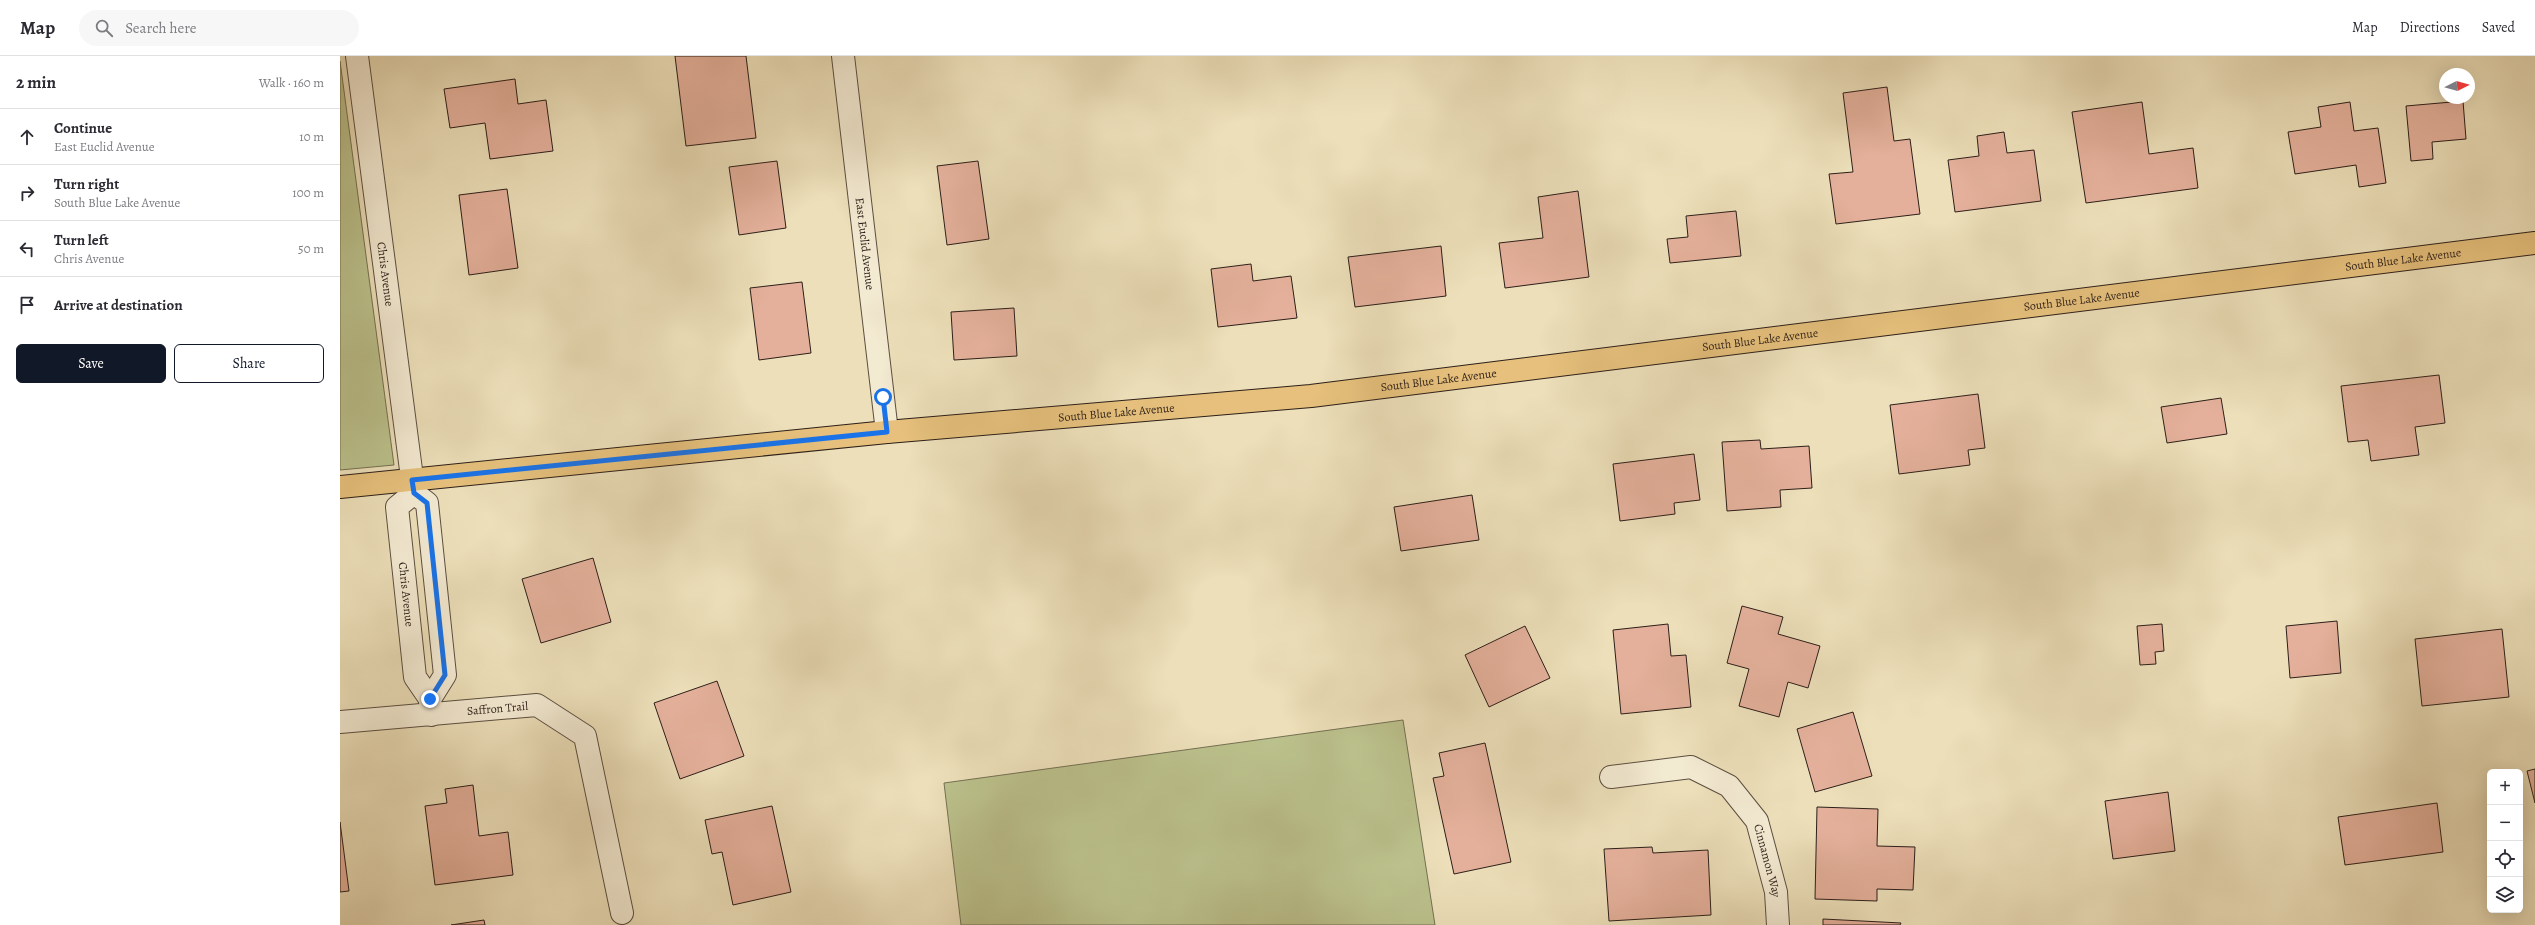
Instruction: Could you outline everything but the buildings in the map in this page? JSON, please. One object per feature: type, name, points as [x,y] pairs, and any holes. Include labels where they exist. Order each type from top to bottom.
[{"type":"main road","name":"South Blue Lake Avenue","points":[[340,487],[413,486],[887,432],[1311,396],[2535,242]]},
{"type":"street","name":"Chris Avenue","points":[[357,56],[413,486],[397,507],[415,677],[431,707]]},
{"type":"street","name":"East Euclid Avenue","points":[[843,56],[887,432]]},
{"type":"street","points":[[413,486],[427,503],[445,675],[431,707]]},
{"type":"street","name":"Saffron Trail","points":[[340,722],[431,707],[538,705],[585,736],[622,913]]},
{"type":"street","name":"Cinnamon Way","points":[[1611,777],[1691,767],[1729,786],[1757,821],[1776,892],[1778,925]]},
{"type":"green space","points":[[340,61],[394,465],[340,470]]},
{"type":"green space","points":[[1403,720],[1435,925],[961,925],[944,783]]},
{"type":"route","points":[[430,699],[445,675],[427,503],[414,493],[412,480],[887,432],[883,397]]}]
